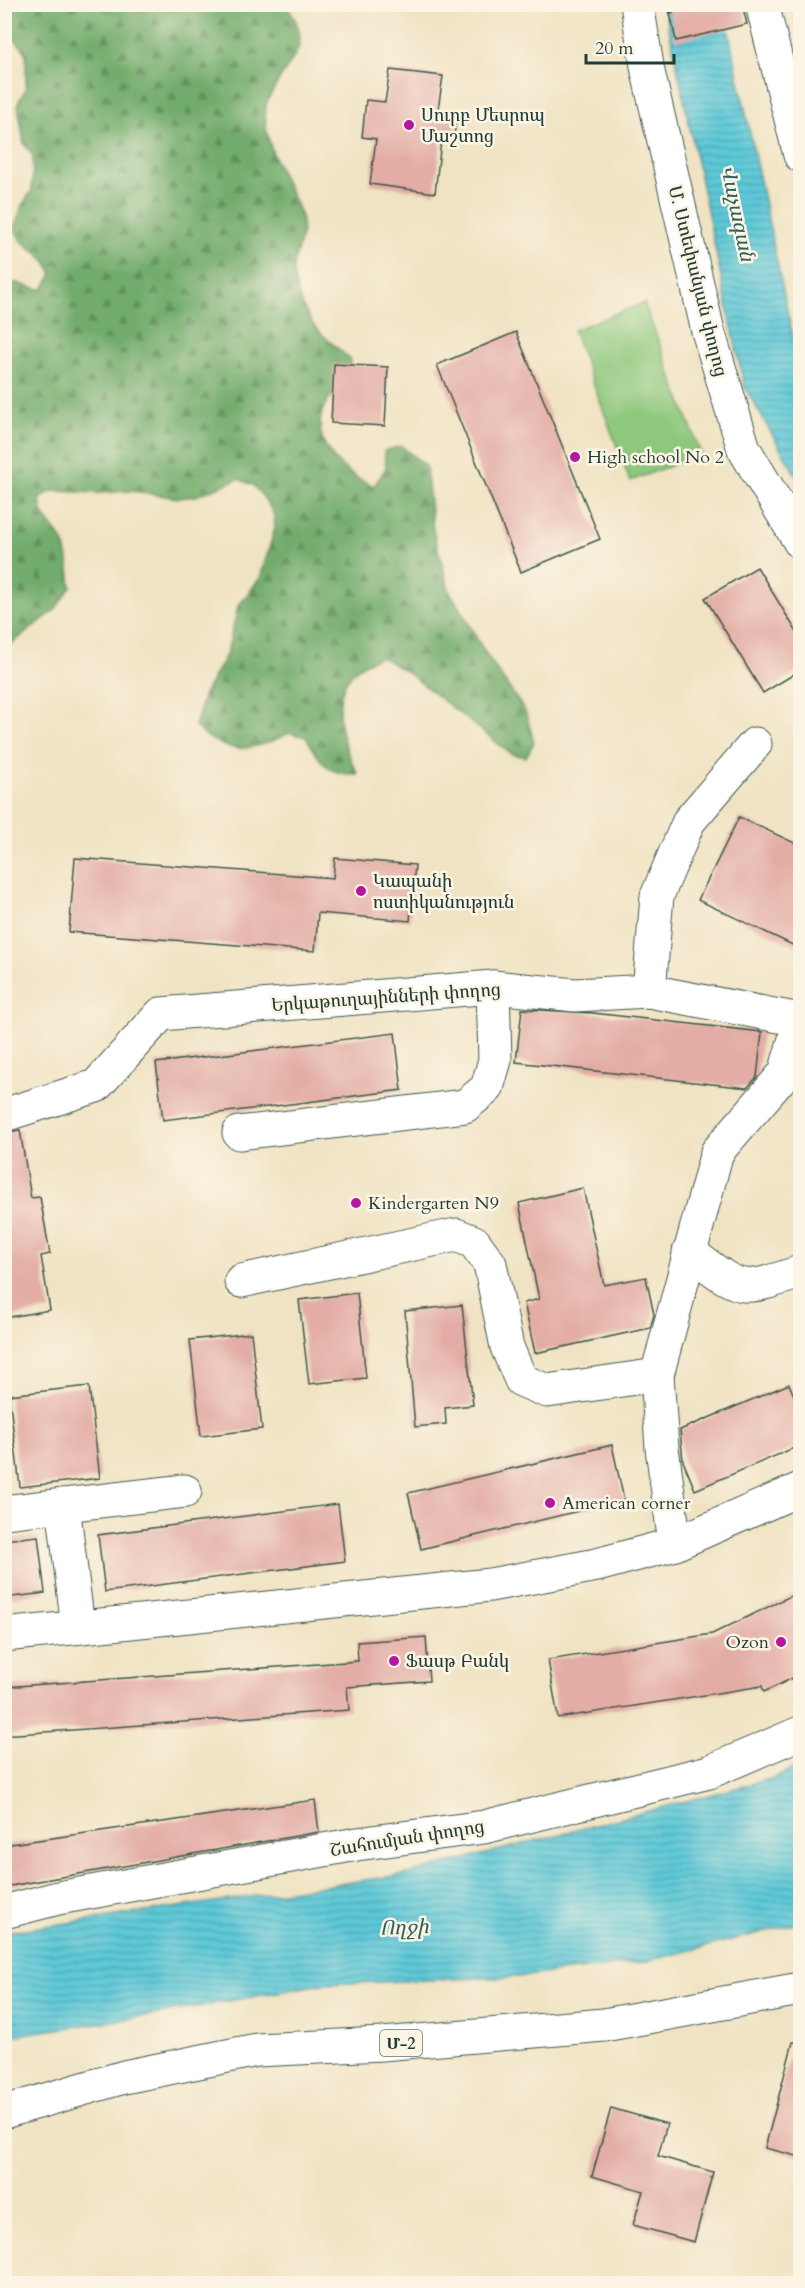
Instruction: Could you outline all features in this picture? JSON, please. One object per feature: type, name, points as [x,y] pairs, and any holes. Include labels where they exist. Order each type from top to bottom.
[{"type":"main road","points":[[762,4],[801,155]]},
{"type":"main road","name":"Մ. Ստեփանյան փողոց","points":[[650,9],[648,72],[708,331],[744,450],[801,542]]},
{"type":"main road","points":[[650,991],[657,896],[689,821],[755,744]]},
{"type":"main road","points":[[238,1133],[465,1106],[487,1088],[495,1060],[493,987]]},
{"type":"main road","name":"Երկաթուղայինների փողոց","points":[[4,1115],[96,1086],[161,1014],[493,987],[575,994],[650,991],[801,1021]]},
{"type":"main road","points":[[675,1544],[662,1448],[657,1375],[717,1152],[785,1073],[801,1021]]},
{"type":"main road","points":[[241,1281],[456,1235],[474,1242],[489,1264],[507,1347],[521,1380],[547,1391],[657,1375]]},
{"type":"main road","points":[[689,1252],[734,1285],[756,1287],[801,1272]]},
{"type":"main road","points":[[4,1635],[490,1585],[597,1565],[675,1544],[801,1489]]},
{"type":"main road","points":[[4,1512],[184,1491]]},
{"type":"main road","points":[[63,1505],[78,1627]]},
{"type":"main road","name":"Շահումյան փողոց","points":[[4,1912],[58,1898],[357,1844],[484,1827],[709,1772],[801,1733]]},
{"type":"main road","name":"Մ-2","points":[[4,2112],[124,2077],[257,2050],[382,2044],[604,2025],[801,1989]]},
{"type":"path","points":[[650,9],[704,4]]},
{"type":"green space","points":[[5,5],[286,5],[295,19],[300,40],[294,57],[267,102],[265,120],[267,134],[276,162],[302,220],[301,238],[293,269],[300,297],[312,323],[351,360],[348,376],[326,403],[321,417],[324,442],[330,454],[339,464],[362,481],[374,486],[386,468],[384,451],[401,446],[426,466],[433,530],[449,590],[486,654],[525,711],[534,742],[526,757],[511,754],[407,672],[381,657],[363,665],[350,676],[343,690],[340,723],[350,758],[358,774],[331,770],[316,754],[306,737],[289,733],[251,747],[229,747],[206,736],[195,726],[204,694],[227,653],[238,606],[260,578],[275,528],[273,512],[264,498],[253,485],[238,479],[196,496],[179,498],[131,491],[100,493],[52,491],[40,499],[45,517],[64,545],[71,587],[54,611],[5,649],[5,284],[15,283],[43,289],[52,275],[45,260],[23,242],[14,227],[23,204],[32,190],[33,156],[24,144],[18,103],[26,88],[26,55],[22,47],[5,30]]},
{"type":"green space","points":[[644,303],[701,454],[630,481],[573,330]]},
{"type":"water","name":"Վաչագան","points":[[664,5],[723,5],[800,371],[800,482],[744,386]]},
{"type":"water","name":"Ողջի","points":[[800,1765],[800,1923],[644,1962],[517,1977],[322,1984],[152,2015],[5,2037],[5,1932],[408,1874],[774,1778]]},
{"type":"building","points":[[668,4],[742,4],[747,24],[676,41]]},
{"type":"building","name":"Սուրբ Մեսրոպ Մաշտոց","points":[[390,70],[443,76],[438,110],[457,112],[453,143],[441,141],[435,193],[370,184],[376,139],[362,137],[366,100],[385,102]]},
{"type":"building","points":[[516,332],[600,539],[521,572],[437,365]]},
{"type":"building","points":[[334,364],[388,367],[385,426],[331,423]]},
{"type":"building","points":[[757,567],[801,639],[801,670],[763,693],[705,598]]},
{"type":"building","points":[[739,817],[801,846],[801,949],[698,900]]},
{"type":"building","points":[[75,858],[333,878],[335,858],[415,865],[410,921],[318,913],[315,951],[69,932]]},
{"type":"building","points":[[522,1009],[593,1013],[762,1032],[757,1077],[747,1088],[516,1062]]},
{"type":"building","points":[[395,1033],[402,1090],[163,1120],[156,1063]]},
{"type":"building","points":[[20,1130],[31,1198],[40,1197],[50,1254],[41,1256],[50,1310],[4,1318],[4,1133]]},
{"type":"building","points":[[583,1188],[604,1285],[646,1277],[654,1315],[650,1328],[535,1353],[524,1303],[539,1299],[519,1203]]},
{"type":"building","points":[[357,1293],[366,1378],[309,1384],[299,1300]]},
{"type":"building","points":[[462,1305],[473,1405],[445,1408],[446,1424],[415,1427],[405,1311]]},
{"type":"building","points":[[251,1333],[262,1429],[201,1436],[190,1340]]},
{"type":"building","points":[[789,1384],[801,1412],[801,1445],[695,1490],[683,1461],[680,1430]]},
{"type":"building","points":[[89,1386],[100,1478],[20,1487],[9,1395]]},
{"type":"building","points":[[612,1445],[624,1500],[421,1549],[408,1493]]},
{"type":"building","points":[[338,1504],[345,1561],[105,1592],[98,1535]]},
{"type":"building","points":[[38,1536],[45,1593],[4,1598],[4,1540]]},
{"type":"building","points":[[801,1591],[801,1674],[764,1692],[762,1686],[558,1718],[548,1660],[712,1634]]},
{"type":"building","points":[[426,1637],[429,1681],[347,1687],[349,1710],[4,1735],[4,1687],[358,1661],[357,1642]]},
{"type":"building","points":[[315,1800],[319,1832],[4,1887],[4,1845]]},
{"type":"building","points":[[793,2042],[801,2043],[801,2157],[765,2148]]},
{"type":"building","points":[[611,2108],[667,2124],[658,2156],[713,2172],[694,2242],[633,2225],[643,2191],[592,2176]]},
{"type":"place","name":"Սուրբ Մեսրոպ Մաշտոց","points":[[409,125]]},
{"type":"place","name":"High school No 2","points":[[575,457]]},
{"type":"place","name":"Կապանի ոստիկանություն","points":[[361,891]]},
{"type":"place","name":"Kindergarten N9","points":[[356,1203]]},
{"type":"place","name":"American corner","points":[[550,1503]]},
{"type":"place","name":"Ozon","points":[[781,1642]]},
{"type":"place","name":"Ֆասթ Բանկ","points":[[394,1661]]}]
